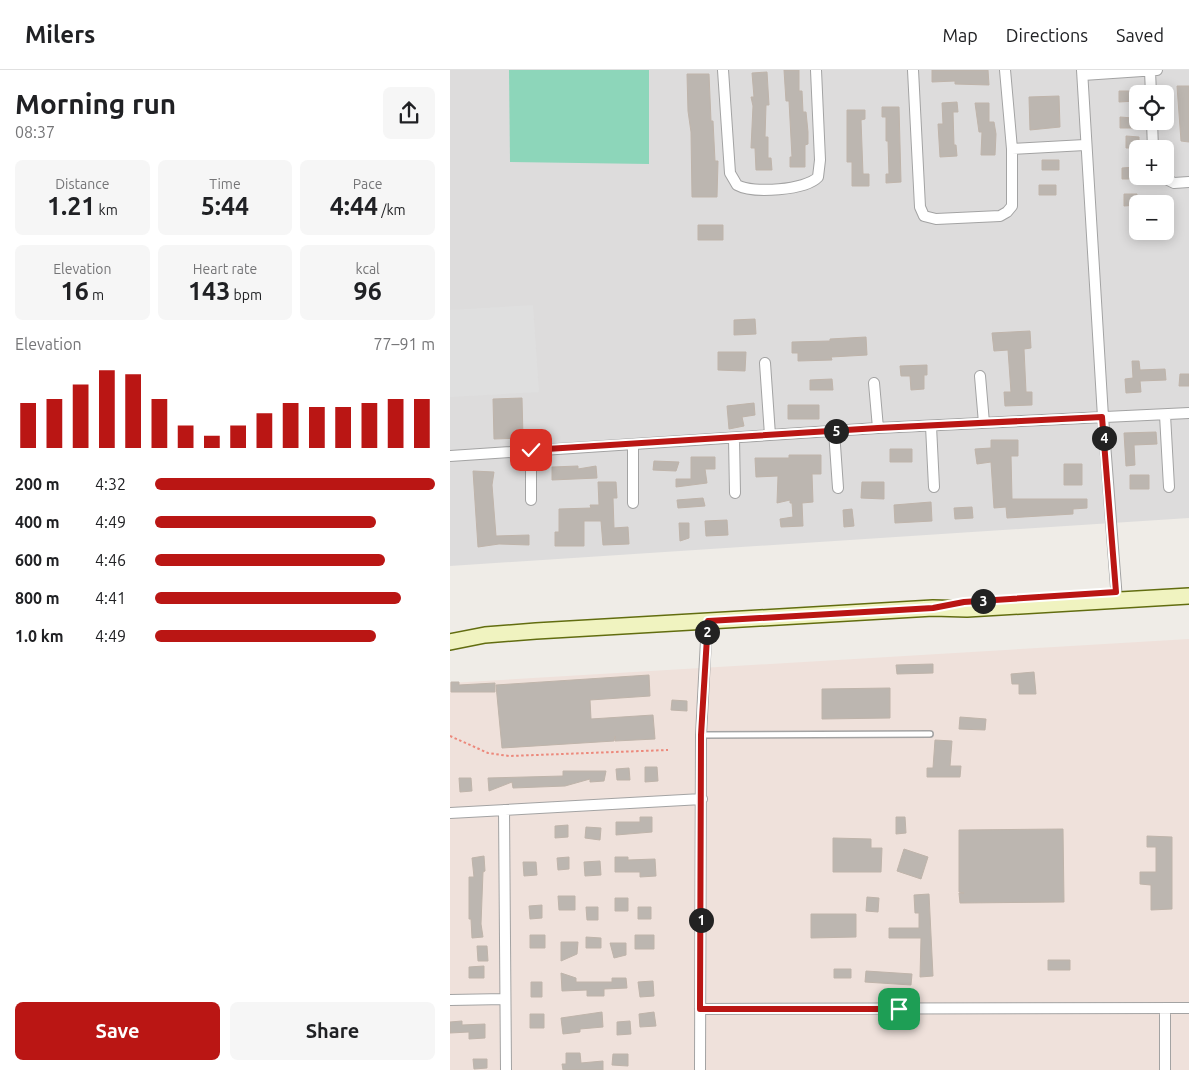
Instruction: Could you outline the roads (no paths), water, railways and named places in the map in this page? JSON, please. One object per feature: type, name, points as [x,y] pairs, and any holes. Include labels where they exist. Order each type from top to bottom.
[{"type":"main road","points":[[450,633],[486,635],[933,608],[967,609],[1189,588]]},
{"type":"main road","points":[[1116,596],[1189,596]]},
{"type":"main road","points":[[450,642],[486,635]]},
{"type":"street","points":[[723,70],[730,173],[737,186],[756,190],[805,185],[818,176],[820,160],[816,70]]},
{"type":"street","points":[[913,70],[920,208],[924,216],[936,219],[996,216],[1007,212],[1012,206],[1012,149],[1005,70]]},
{"type":"street","points":[[1150,70],[1151,85]]},
{"type":"street","points":[[1116,596],[1102,417],[1082,73],[1157,70]]},
{"type":"street","points":[[1012,149],[1086,145]]},
{"type":"street","points":[[1174,183],[1189,182]]},
{"type":"street","points":[[765,362],[770,435]]},
{"type":"street","points":[[980,376],[984,424]]},
{"type":"street","points":[[874,383],[878,428]]},
{"type":"street","points":[[450,456],[878,428],[1189,414]]},
{"type":"street","points":[[1165,415],[1169,487]]},
{"type":"street","points":[[931,426],[934,487]]},
{"type":"street","points":[[834,431],[838,488]]},
{"type":"street","points":[[734,438],[735,493]]},
{"type":"street","points":[[633,444],[633,503]]},
{"type":"street","points":[[531,450],[531,500]]},
{"type":"street","points":[[700,1070],[701,735],[708,621]]},
{"type":"street","points":[[450,813],[702,799]]},
{"type":"street","points":[[504,810],[506,1070]]},
{"type":"street","points":[[450,1000],[505,999]]},
{"type":"street","points":[[1165,1008],[1165,1070]]},
{"type":"street","points":[[700,1009],[1189,1008]]},
{"type":"lane","points":[[701,735],[930,734]]}]
